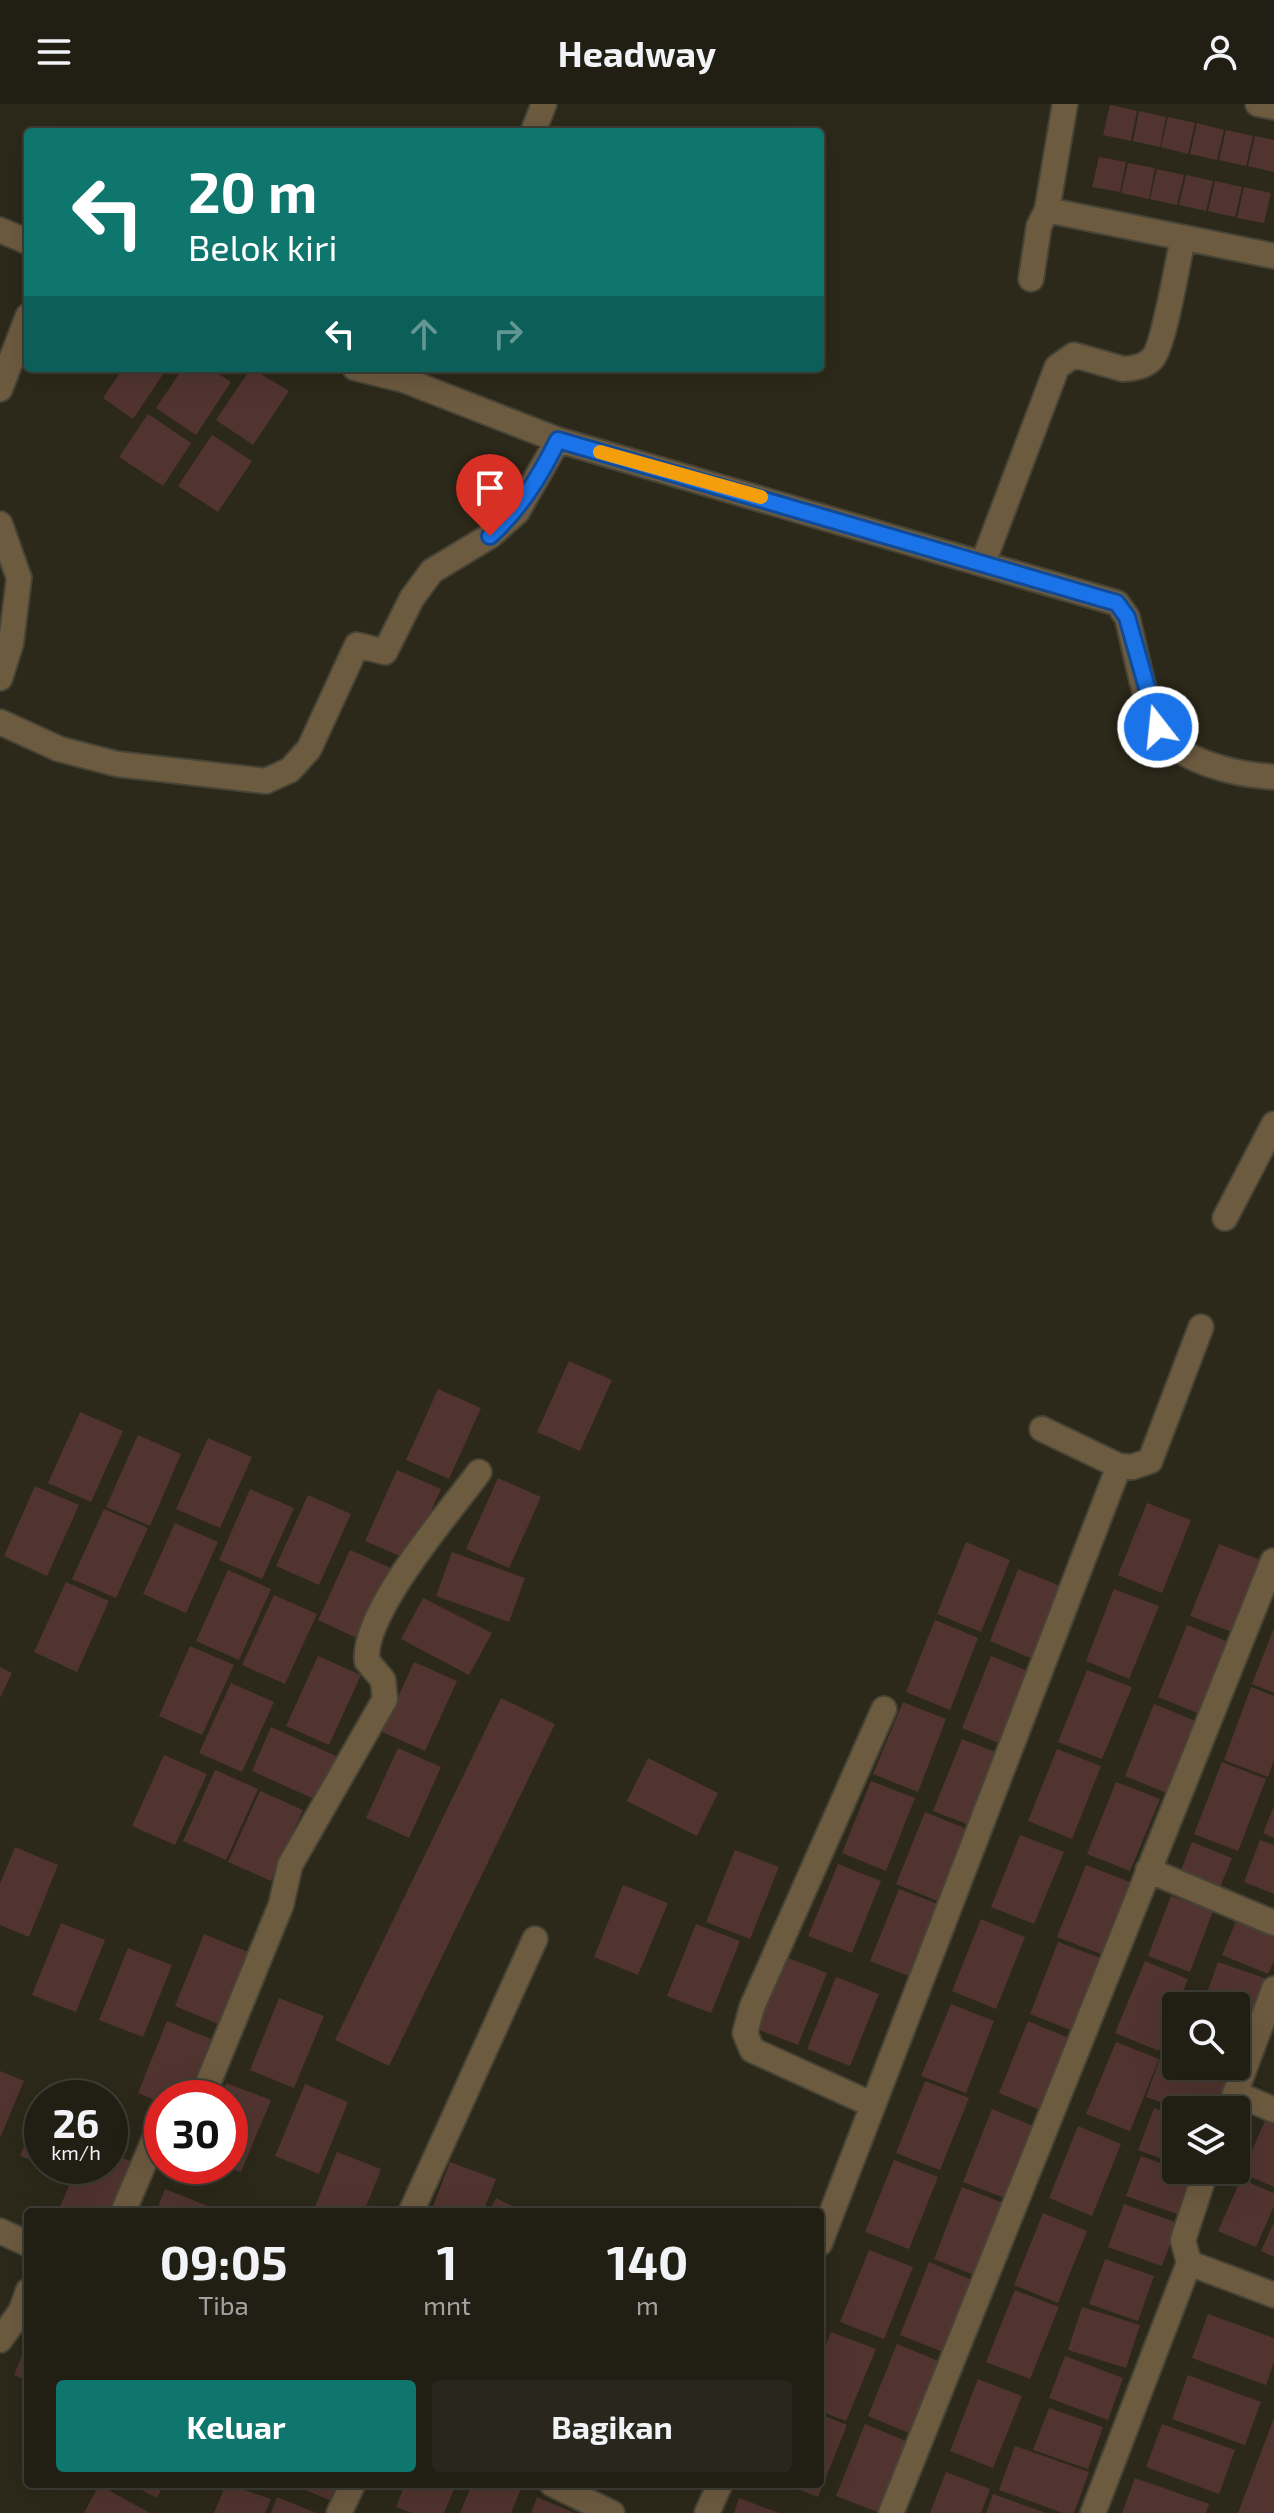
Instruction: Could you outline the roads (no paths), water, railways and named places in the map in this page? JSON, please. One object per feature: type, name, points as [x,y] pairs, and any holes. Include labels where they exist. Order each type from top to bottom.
[{"type":"street","points":[[535,128],[544,104]]},
{"type":"street","points":[[1031,279],[1039,226],[1047,210],[1065,104]]},
{"type":"street","points":[[1258,104],[1274,107]]},
{"type":"street","points":[[1047,210],[1274,256]]},
{"type":"street","points":[[0,230],[24,240]]},
{"type":"street","points":[[983,563],[1057,367],[1074,355],[1123,369],[1131,369],[1152,358],[1159,342],[1183,238]]},
{"type":"street","points":[[0,389],[24,326]]},
{"type":"street","points":[[412,374],[558,440],[1117,603],[1127,617],[1158,727],[1170,743],[1188,754],[1247,775],[1274,777]]},
{"type":"street","points":[[0,722],[59,749],[117,764],[266,781],[290,770],[309,749],[357,645],[385,652],[412,598],[432,571],[490,536],[517,512],[558,440]]},
{"type":"street","points":[[0,524],[19,578],[11,643],[0,678]]},
{"type":"street","points":[[1225,1218],[1274,1124]]},
{"type":"street","points":[[1042,1429],[1119,1466],[1132,1467],[1150,1461],[1201,1327]]},
{"type":"street","points":[[824,2232],[1119,1466]]},
{"type":"street","points":[[209,2080],[281,1905],[294,1855],[385,1699],[383,1680],[367,1661],[372,1629],[393,1589],[479,1472]]},
{"type":"street","points":[[891,2513],[1273,1561]]},
{"type":"street","points":[[871,2104],[752,2050],[745,2033],[752,2007],[884,1709]]},
{"type":"street","points":[[1148,1870],[1274,1923]]},
{"type":"street","points":[[413,2208],[535,1939]]},
{"type":"street","points":[[1234,2096],[1274,1989]]},
{"type":"street","points":[[1250,2105],[1274,2110]]},
{"type":"street","points":[[125,2208],[144,2162]]},
{"type":"street","points":[[1093,2513],[1189,2263],[1183,2240],[1201,2184]]},
{"type":"street","points":[[0,2231],[24,2242]]},
{"type":"street","points":[[1189,2263],[1274,2295]]},
{"type":"street","points":[[0,2340],[24,2302]]},
{"type":"street","points":[[339,2513],[351,2488]]},
{"type":"street","points":[[560,2488],[612,2513]]},
{"type":"street","points":[[707,2513],[718,2488]]}]
